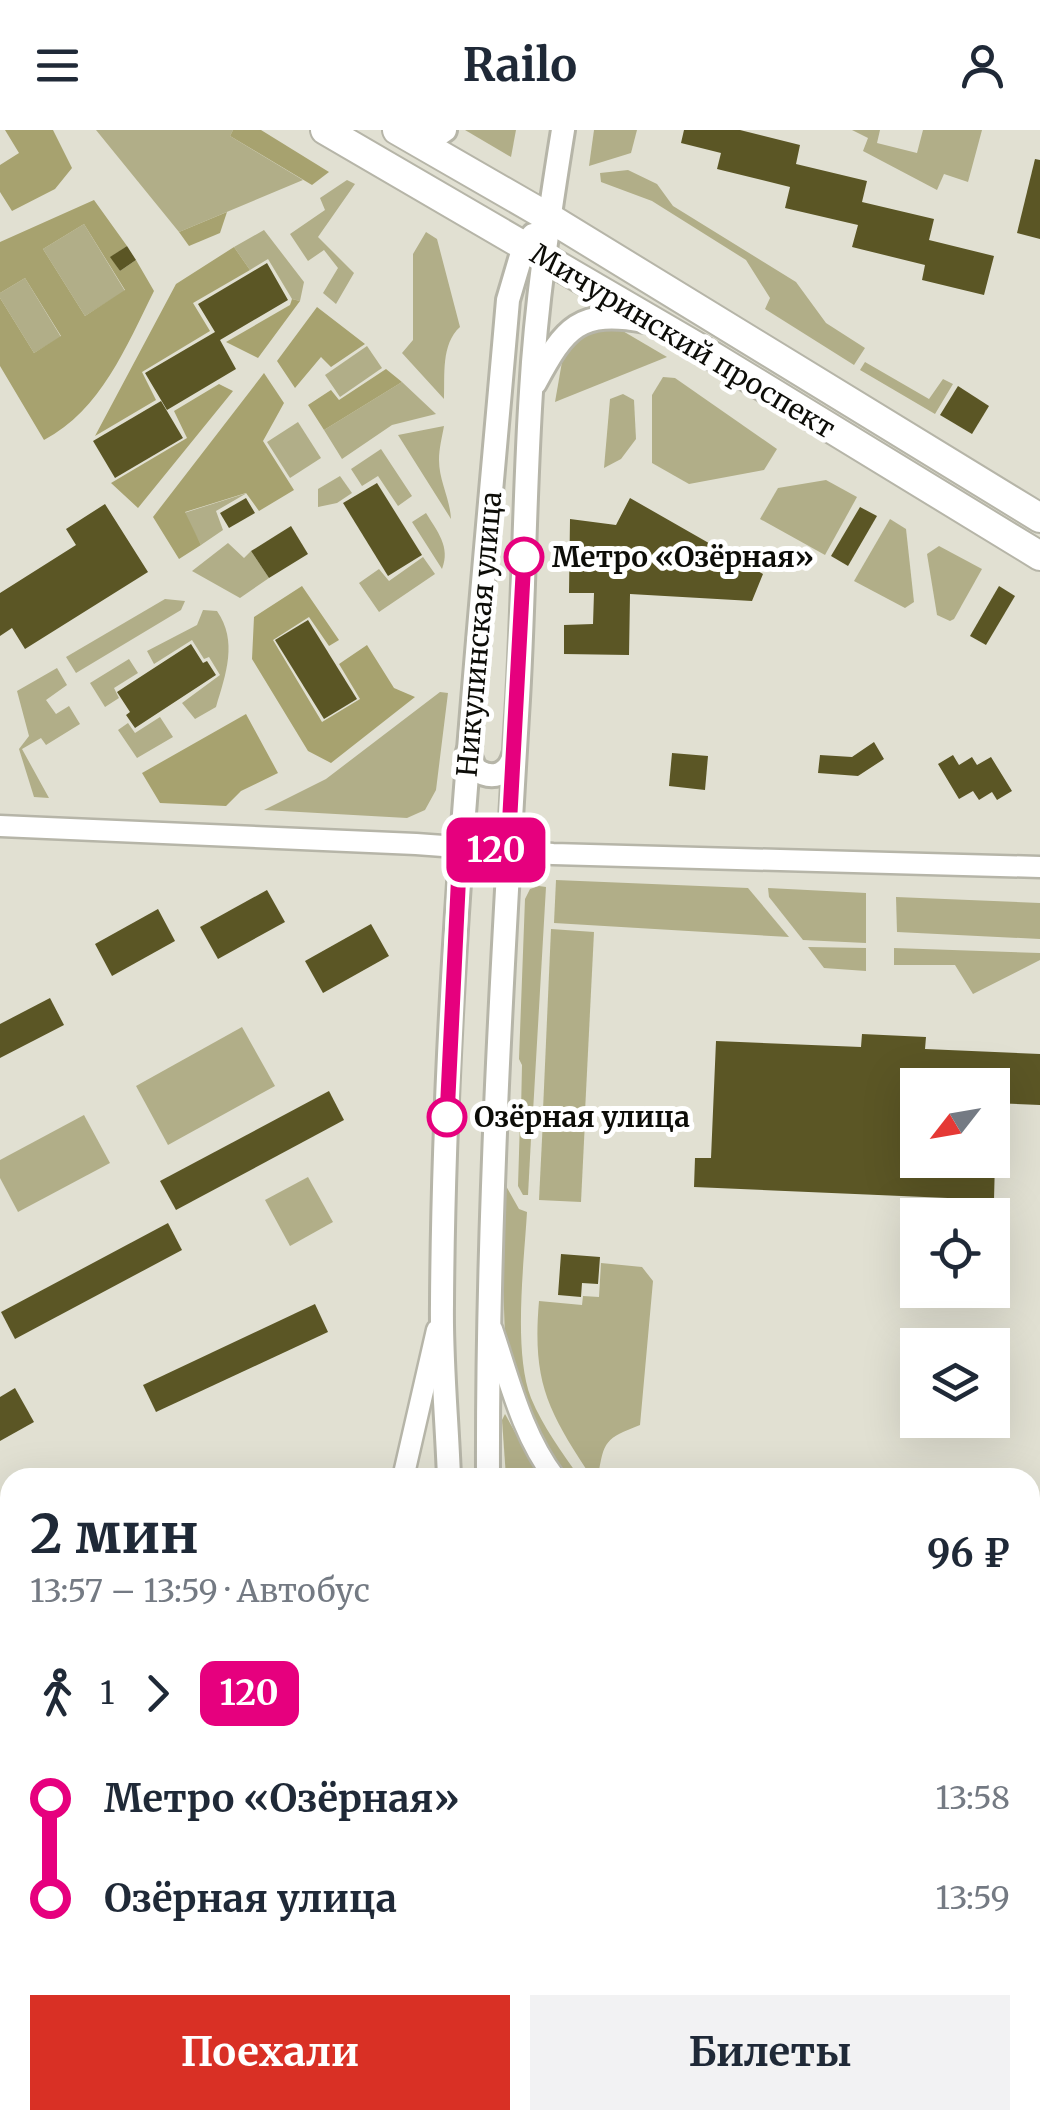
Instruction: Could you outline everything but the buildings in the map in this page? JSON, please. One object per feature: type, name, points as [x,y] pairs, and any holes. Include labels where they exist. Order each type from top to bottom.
[{"type":"main road","name":"Мичуринский проспект","points":[[324,130],[658,324],[1040,556]]},
{"type":"main road","points":[[406,135],[435,137],[446,130]]},
{"type":"main road","name":"Никулинская улица","points":[[442,1309],[460,848],[508,300],[548,217],[562,130]]},
{"type":"main road","name":"Мичуринский проспект","points":[[406,135],[548,217],[1040,518]]},
{"type":"main road","name":"Никулинская улица","points":[[488,1316],[534,252]]},
{"type":"main road","points":[[530,390],[552,352],[569,332],[592,317],[612,315],[658,324]]},
{"type":"main road","points":[[468,749],[470,763],[487,776],[508,768],[514,755]]},
{"type":"main road","points":[[442,1309],[449,1468]]},
{"type":"main road","points":[[488,1316],[488,1468]]},
{"type":"street","points":[[0,826],[508,850],[1040,867]]},
{"type":"street","name":"Никулинская улица","points":[[405,1468],[442,1309]]},
{"type":"street","name":"Никулинская улица","points":[[488,1316],[522,1418],[547,1468]]},
{"type":"shaded area","points":[[5,130],[53,130],[72,168],[55,189],[12,211],[0,192],[0,165],[19,153]]},
{"type":"shaded area","points":[[96,130],[233,130],[230,136],[303,180],[179,232]]},
{"type":"shaded area","points":[[233,130],[261,130],[329,172],[312,185],[230,136]]},
{"type":"shaded area","points":[[465,130],[516,130],[511,157]]},
{"type":"shaded area","points":[[594,130],[637,130],[631,153],[589,166]]},
{"type":"shaded area","points":[[852,130],[880,130],[877,143],[917,153],[923,130],[982,130],[968,182],[944,174],[937,190],[863,151],[868,138]]},
{"type":"shaded area","points":[[628,170],[657,184],[673,206],[796,282],[826,323],[865,348],[854,365],[765,309],[770,298],[746,260],[652,201],[601,182],[600,173]]},
{"type":"shaded area","points":[[347,180],[355,184],[318,237],[354,273],[336,304],[323,293],[338,268],[324,250],[308,261],[290,234],[325,210],[320,198]]},
{"type":"shaded area","points":[[94,200],[127,246],[111,257],[120,271],[136,260],[154,291],[122,355],[96,394],[81,412],[44,440],[0,366],[0,298],[34,353],[61,336],[25,278],[0,293],[0,242]],"holes":[[[84,224],[125,290],[85,316],[43,249]]]},
{"type":"shaded area","points":[[227,212],[220,233],[189,246],[179,232]]},
{"type":"shaded area","points":[[84,224],[125,291],[85,316],[43,249]]},
{"type":"shaded area","points":[[264,230],[304,282],[300,301],[292,299],[268,259],[250,270],[234,247]]},
{"type":"shaded area","points":[[426,232],[437,239],[460,327],[447,351],[444,399],[402,353],[413,340],[413,254]]},
{"type":"shaded area","points":[[234,247],[250,270],[193,303],[210,331],[142,372],[156,400],[95,436],[176,284]]},
{"type":"shaded area","points":[[25,278],[61,337],[34,353],[0,298],[0,293]]},
{"type":"shaded area","points":[[292,299],[300,301],[258,358],[226,342],[290,305]]},
{"type":"shaded area","points":[[317,307],[365,344],[331,367],[321,357],[295,388],[277,361]]},
{"type":"shaded area","points":[[616,327],[667,357],[555,402],[563,356],[583,334]]},
{"type":"shaded area","points":[[367,346],[382,368],[340,397],[325,375]]},
{"type":"shaded area","points":[[865,362],[929,399],[943,379],[953,384],[935,414],[860,370]]},
{"type":"shaded area","points":[[386,369],[402,382],[324,430],[308,405],[331,390],[339,400]]},
{"type":"shaded area","points":[[264,373],[284,403],[263,441],[294,490],[259,511],[246,493],[185,512],[201,545],[179,559],[153,517]]},
{"type":"shaded area","points":[[663,377],[675,378],[777,449],[764,470],[689,484],[652,463],[652,395]]},
{"type":"shaded area","points":[[402,382],[436,414],[392,425],[342,459],[324,430]]},
{"type":"shaded area","points":[[219,384],[233,391],[138,508],[111,483],[187,438],[174,411]]},
{"type":"shaded area","points":[[623,394],[634,400],[636,439],[621,459],[604,468],[610,399]]},
{"type":"shaded area","points":[[298,422],[321,458],[290,478],[267,442]]},
{"type":"shaded area","points":[[444,426],[439,468],[451,519],[398,435]]},
{"type":"shaded area","points":[[381,449],[412,496],[398,506],[378,476],[362,486],[351,469]]},
{"type":"shaded area","points":[[340,476],[352,493],[337,503],[318,507],[318,489]]},
{"type":"shaded area","points":[[826,480],[857,497],[825,555],[760,519],[778,488]]},
{"type":"shaded area","points":[[247,493],[216,511],[223,530],[201,545],[184,513]]},
{"type":"shaded area","points":[[426,513],[444,546],[442,569],[412,522]]},
{"type":"shaded area","points":[[890,519],[906,529],[914,602],[905,608],[854,581]]},
{"type":"shaded area","points":[[228,543],[244,558],[251,551],[269,578],[240,598],[192,571]]},
{"type":"shaded area","points":[[939,546],[982,569],[950,621],[937,615],[927,554]]},
{"type":"shaded area","points":[[423,557],[435,574],[379,612],[359,583],[379,569],[389,581]]},
{"type":"shaded area","points":[[302,586],[339,640],[329,646],[309,617],[273,640],[322,722],[360,699],[339,664],[367,645],[394,688],[415,697],[331,763],[308,751],[252,659],[254,617]]},
{"type":"shaded area","points":[[165,599],[185,601],[181,610],[76,673],[66,657]]},
{"type":"shaded area","points":[[203,610],[217,611],[229,646],[216,707],[195,719],[182,703],[220,675],[209,657],[204,659],[192,640],[154,664],[147,651],[197,625]]},
{"type":"shaded area","points":[[129,659],[138,673],[114,688],[119,698],[105,707],[90,683]]},
{"type":"shaded area","points":[[57,668],[67,685],[46,700],[56,714],[69,706],[80,724],[46,745],[41,738],[22,749],[49,798],[34,797],[19,749],[29,736],[17,691]]},
{"type":"shaded area","points":[[440,692],[448,693],[436,790],[425,810],[407,818],[264,810],[326,779]]},
{"type":"shaded area","points":[[246,714],[278,773],[241,791],[226,806],[160,803],[142,773]]},
{"type":"shaded area","points":[[160,717],[173,737],[137,758],[118,730],[128,723],[135,733]]},
{"type":"shaded area","points":[[556,880],[748,888],[789,937],[554,923]]},
{"type":"shaded area","points":[[546,887],[533,1112],[521,1111],[519,1059],[525,899],[530,889]]},
{"type":"shaded area","points":[[768,888],[866,893],[866,943],[803,940],[769,897]]},
{"type":"shaded area","points":[[896,897],[1040,903],[1040,939],[897,932]]},
{"type":"shaded area","points":[[551,929],[594,932],[585,1112],[543,1110]]},
{"type":"shaded area","points":[[808,947],[866,948],[866,971],[824,968]]},
{"type":"shaded area","points":[[894,948],[1040,953],[1040,960],[973,994],[955,965],[894,965]]},
{"type":"shaded area","points":[[242,1027],[275,1086],[168,1145],[136,1086]]},
{"type":"shaded area","points":[[84,1115],[110,1163],[18,1212],[0,1178],[0,1160]]},
{"type":"shaded area","points":[[543,1119],[585,1121],[581,1202],[539,1200]]},
{"type":"shaded area","points":[[520,1120],[532,1120],[528,1195],[523,1195],[518,1186]]},
{"type":"shaded area","points":[[308,1177],[333,1222],[290,1246],[265,1200]]},
{"type":"shaded area","points":[[506,1186],[519,1209],[527,1212],[521,1307],[526,1379],[541,1419],[573,1468],[552,1468],[506,1370]]},
{"type":"shaded area","points":[[601,1263],[642,1267],[653,1281],[640,1425],[608,1442],[600,1468],[586,1468],[546,1395],[538,1354],[539,1301],[582,1305],[583,1296],[599,1297]]},
{"type":"shaded area","points":[[505,1414],[535,1468],[505,1468],[502,1420]]},
{"type":"bus line","name":"120","points":[[447,1117],[460,848],[508,850],[524,557]]},
{"type":"place","name":"Метро «Озёрная»","points":[[524,557]]},
{"type":"place","name":"Озёрная улица","points":[[447,1117]]}]
